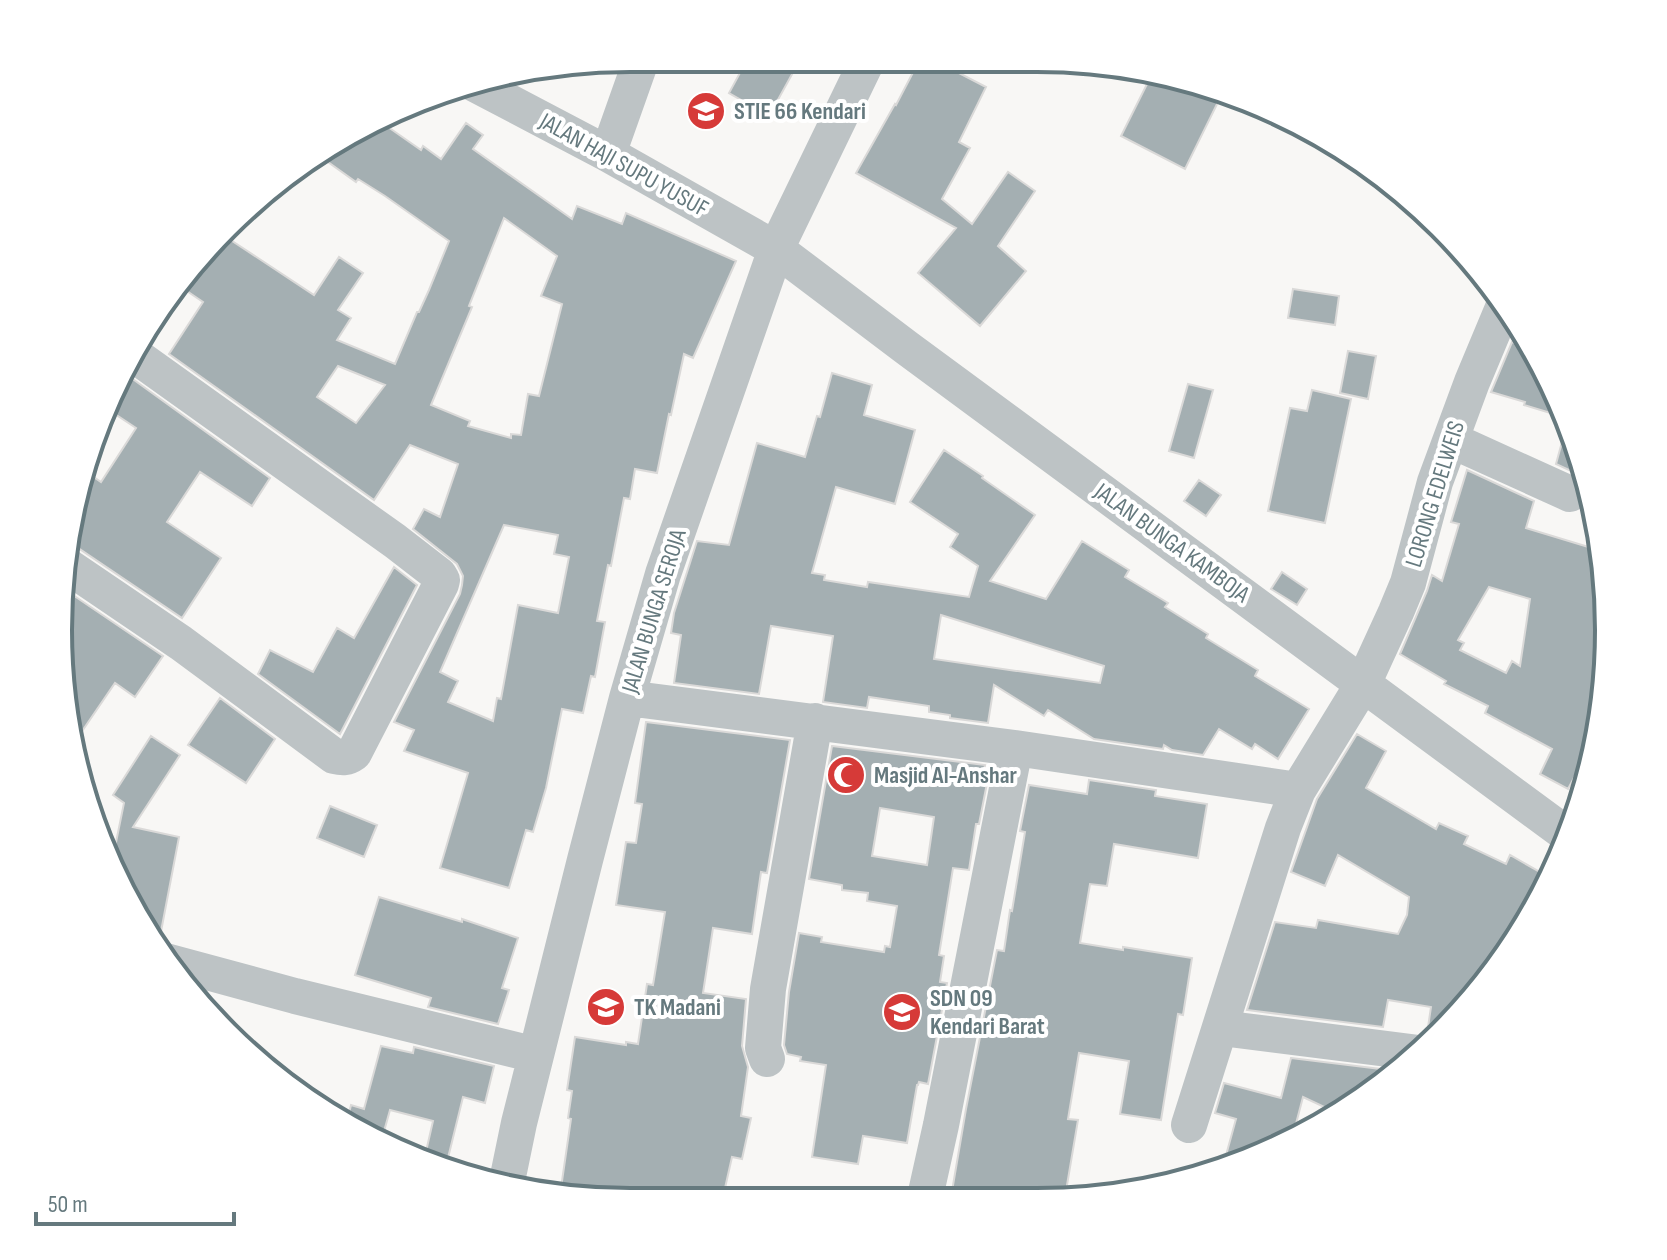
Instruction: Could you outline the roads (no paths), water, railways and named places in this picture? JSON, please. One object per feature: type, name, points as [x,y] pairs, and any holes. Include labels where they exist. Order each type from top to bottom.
[{"type":"street","points":[[608,154],[637,72]]},
{"type":"street","name":"JALAN BUNGA SEROJA","points":[[509,1174],[627,698],[668,561],[776,249],[862,72]]},
{"type":"street","name":"JALAN HAJI SUPU YUSUF","points":[[487,91],[608,154],[776,249]]},
{"type":"street","name":"JALAN BUNGA KAMBOJA","points":[[776,249],[919,358],[1558,828]]},
{"type":"street","name":"LORONG EDELWEIS","points":[[1189,1125],[1298,790],[1363,684],[1408,583],[1435,482],[1499,317]]},
{"type":"street","points":[[75,571],[341,758],[348,758],[354,753],[441,584],[439,575],[395,541],[142,360]]},
{"type":"street","points":[[1451,440],[1570,494]]},
{"type":"street","points":[[627,698],[1015,748],[1298,790]]},
{"type":"street","points":[[767,1059],[763,1048],[768,989],[815,721]]},
{"type":"street","points":[[927,1188],[1015,748]]},
{"type":"street","points":[[184,966],[536,1055]]},
{"type":"street","points":[[1221,1028],[1404,1051]]},
{"type":"place","name":"STIE 66 Kendari","points":[[706,111]]},
{"type":"place","name":"Masjid Al-Anshar","points":[[846,775]]},
{"type":"place","name":"TK Madani","points":[[606,1007]]},
{"type":"place","name":"SDN 09 Kendari Barat","points":[[902,1012]]}]
